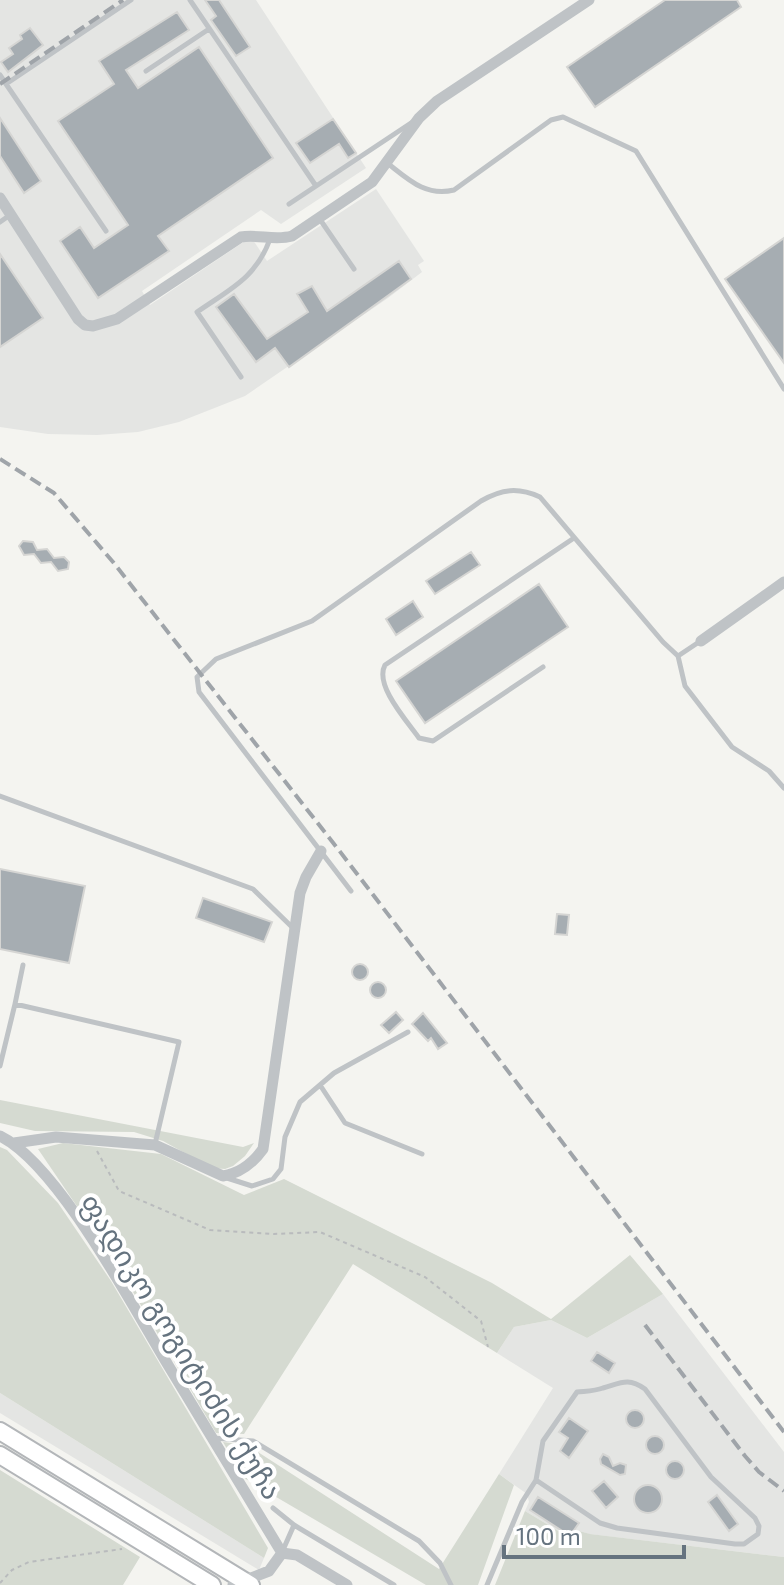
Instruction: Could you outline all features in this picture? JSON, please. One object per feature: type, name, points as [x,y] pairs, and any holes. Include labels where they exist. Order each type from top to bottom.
[{"type":"main road","points":[[0,1431],[243,1583]]},
{"type":"main road","points":[[0,1455],[212,1585]]},
{"type":"street","points":[[0,198],[78,319],[85,325],[93,326],[117,319],[241,237],[292,236],[319,218],[372,182],[419,118],[437,101],[589,0]]},
{"type":"street","points":[[701,641],[784,582]]},
{"type":"street","points":[[14,1143],[56,1137],[155,1145],[223,1176],[254,1161],[263,1149],[300,893],[321,851]]},
{"type":"street","name":"ფადიკო გოგიტიძის ქუჩა","points":[[0,1136],[14,1143],[38,1167],[71,1209],[282,1553]]},
{"type":"street","points":[[243,1583],[269,1571],[282,1553],[297,1555],[347,1585]]},
{"type":"lane","points":[[6,84],[131,0]]},
{"type":"lane","points":[[190,0],[316,186]]},
{"type":"lane","points":[[146,71],[209,29]]},
{"type":"lane","points":[[0,75],[106,231]]},
{"type":"lane","points":[[386,162],[422,189],[442,193],[454,190],[551,120],[563,117],[636,151],[784,389]]},
{"type":"lane","points":[[289,204],[419,118]]},
{"type":"lane","points":[[0,222],[11,215]]},
{"type":"lane","points":[[319,218],[354,269]]},
{"type":"lane","points":[[241,377],[197,312],[251,274],[264,256],[271,238]]},
{"type":"lane","points":[[351,891],[199,692],[197,677],[216,659],[312,621],[495,493],[523,490],[540,497],[678,656],[685,686],[732,747],[769,771],[784,788]]},
{"type":"lane","points":[[543,667],[433,741],[419,738],[383,685],[381,673],[385,665],[574,538]]},
{"type":"lane","points":[[678,656],[701,641]]},
{"type":"lane","points":[[0,796],[253,889],[295,929]]},
{"type":"lane","points":[[0,1066],[23,965]]},
{"type":"lane","points":[[15,1004],[179,1042],[155,1145]]},
{"type":"lane","points":[[223,1176],[252,1186],[273,1179],[281,1169],[285,1137],[300,1102],[334,1073],[408,1032]]},
{"type":"lane","points":[[320,1085],[345,1123],[422,1154]]},
{"type":"lane","points":[[487,1585],[522,1502],[536,1480],[543,1441],[577,1392],[603,1389],[629,1380],[645,1389],[711,1477],[755,1518],[759,1526],[758,1534],[744,1544],[735,1544],[617,1528],[600,1523],[536,1480]]},
{"type":"lane","points":[[212,1438],[253,1441],[419,1541],[440,1563],[451,1585]]},
{"type":"lane","points":[[273,1508],[294,1525],[394,1585]]},
{"type":"lane","points":[[282,1553],[294,1525]]},
{"type":"path","points":[[90,1140],[119,1191],[210,1230],[274,1234],[320,1232],[425,1277],[481,1321],[488,1347]]},
{"type":"path","points":[[0,1583],[12,1570],[29,1562],[129,1548]]},
{"type":"shaded area","points":[[0,0],[256,0],[366,168],[281,224],[261,210],[142,291],[150,305],[251,237],[267,261],[376,189],[424,261],[418,265],[422,272],[245,396],[179,422],[138,432],[97,435],[48,434],[0,427]]},
{"type":"shaded area","points":[[0,1100],[243,1147],[254,1143],[233,1166],[212,1168],[163,1141],[134,1132],[35,1131],[0,1123]]},
{"type":"shaded area","points":[[63,1143],[161,1154],[244,1195],[284,1179],[492,1283],[551,1319],[630,1255],[663,1294],[587,1338],[551,1320],[514,1327],[497,1353],[353,1264],[244,1434],[216,1433],[119,1268],[38,1149]]},
{"type":"shaded area","points":[[0,1147],[7,1150],[58,1203],[111,1281],[268,1548],[264,1558],[0,1393]]},
{"type":"shaded area","points":[[663,1294],[784,1452],[784,1557],[589,1534],[577,1530],[570,1538],[525,1511],[529,1502],[527,1494],[499,1474],[553,1388],[497,1353],[514,1327],[551,1320],[587,1338]]},
{"type":"shaded area","points":[[0,1393],[264,1558],[259,1570],[0,1413]]},
{"type":"shaded area","points":[[223,1442],[247,1445],[439,1569],[499,1474],[514,1485],[478,1585],[426,1585],[244,1478]]},
{"type":"shaded area","points":[[0,1470],[140,1557],[123,1585],[0,1585]]},
{"type":"shaded area","points":[[525,1511],[570,1538],[576,1530],[784,1557],[784,1585],[495,1585]]},
{"type":"building","points":[[205,0],[219,0],[250,47],[236,56],[211,20],[216,16]]},
{"type":"building","points":[[665,0],[737,0],[741,7],[595,107],[567,67]]},
{"type":"building","points":[[177,12],[189,30],[126,70],[138,88],[199,47],[273,158],[158,236],[169,251],[98,298],[60,241],[80,227],[94,248],[128,225],[58,121],[114,84],[99,61]]},
{"type":"building","points":[[30,28],[43,45],[8,72],[1,62],[13,54],[9,48],[22,39],[20,35]]},
{"type":"building","points":[[0,118],[41,181],[24,193],[0,156]]},
{"type":"building","points":[[333,119],[356,153],[348,158],[339,144],[310,163],[296,143]]},
{"type":"building","points":[[784,238],[784,363],[725,279]]},
{"type":"building","points":[[0,254],[43,318],[0,347]]},
{"type":"building","points":[[399,261],[411,279],[289,367],[275,348],[256,362],[216,307],[234,294],[267,339],[308,312],[297,294],[312,286],[327,311]]},
{"type":"building","points":[[23,541],[33,542],[37,550],[47,549],[54,558],[64,557],[69,562],[68,569],[58,571],[51,562],[41,563],[34,554],[24,555],[19,546]]},
{"type":"building","points":[[471,552],[480,565],[435,594],[426,581]]},
{"type":"building","points":[[539,584],[568,627],[425,723],[396,681]]},
{"type":"building","points":[[413,601],[423,617],[396,635],[386,619]]},
{"type":"building","points":[[0,869],[85,886],[69,963],[0,949]]},
{"type":"building","points":[[203,898],[272,922],[264,942],[196,918]]},
{"type":"building","points":[[557,914],[569,915],[567,935],[555,934]]},
{"type":"building","points":[[360,964],[366,966],[366,978],[360,980],[354,978],[352,972],[354,966]]},
{"type":"building","points":[[378,982],[384,984],[384,996],[378,998],[372,996],[370,990],[372,984]]},
{"type":"building","points":[[396,1012],[403,1020],[389,1033],[381,1025]]},
{"type":"building","points":[[423,1013],[447,1043],[438,1049],[431,1038],[428,1041],[412,1024]]},
{"type":"building","points":[[597,1352],[615,1363],[609,1373],[591,1361]]},
{"type":"building","points":[[631,1410],[639,1410],[644,1419],[642,1426],[631,1428],[626,1423],[626,1415]]},
{"type":"building","points":[[569,1418],[588,1431],[569,1458],[560,1451],[568,1438],[559,1432]]},
{"type":"building","points":[[655,1436],[664,1445],[655,1454],[646,1445]]},
{"type":"building","points":[[603,1454],[609,1457],[613,1466],[620,1463],[626,1465],[625,1474],[620,1475],[601,1464]]},
{"type":"building","points":[[671,1461],[679,1461],[684,1470],[682,1477],[671,1479],[666,1474],[666,1466]]},
{"type":"building","points":[[604,1481],[618,1497],[606,1508],[592,1491]]},
{"type":"building","points":[[648,1485],[658,1489],[662,1499],[658,1509],[648,1513],[638,1509],[634,1499],[638,1489]]},
{"type":"building","points":[[717,1495],[738,1524],[729,1531],[708,1502]]},
{"type":"building","points":[[538,1497],[579,1523],[570,1536],[530,1510]]},
{"type":"railway","points":[[0,84],[123,0]]},
{"type":"railway","points":[[0,459],[54,493],[113,562],[338,849],[784,1432]]},
{"type":"railway","points":[[645,1325],[745,1456],[759,1472],[784,1491]]}]
